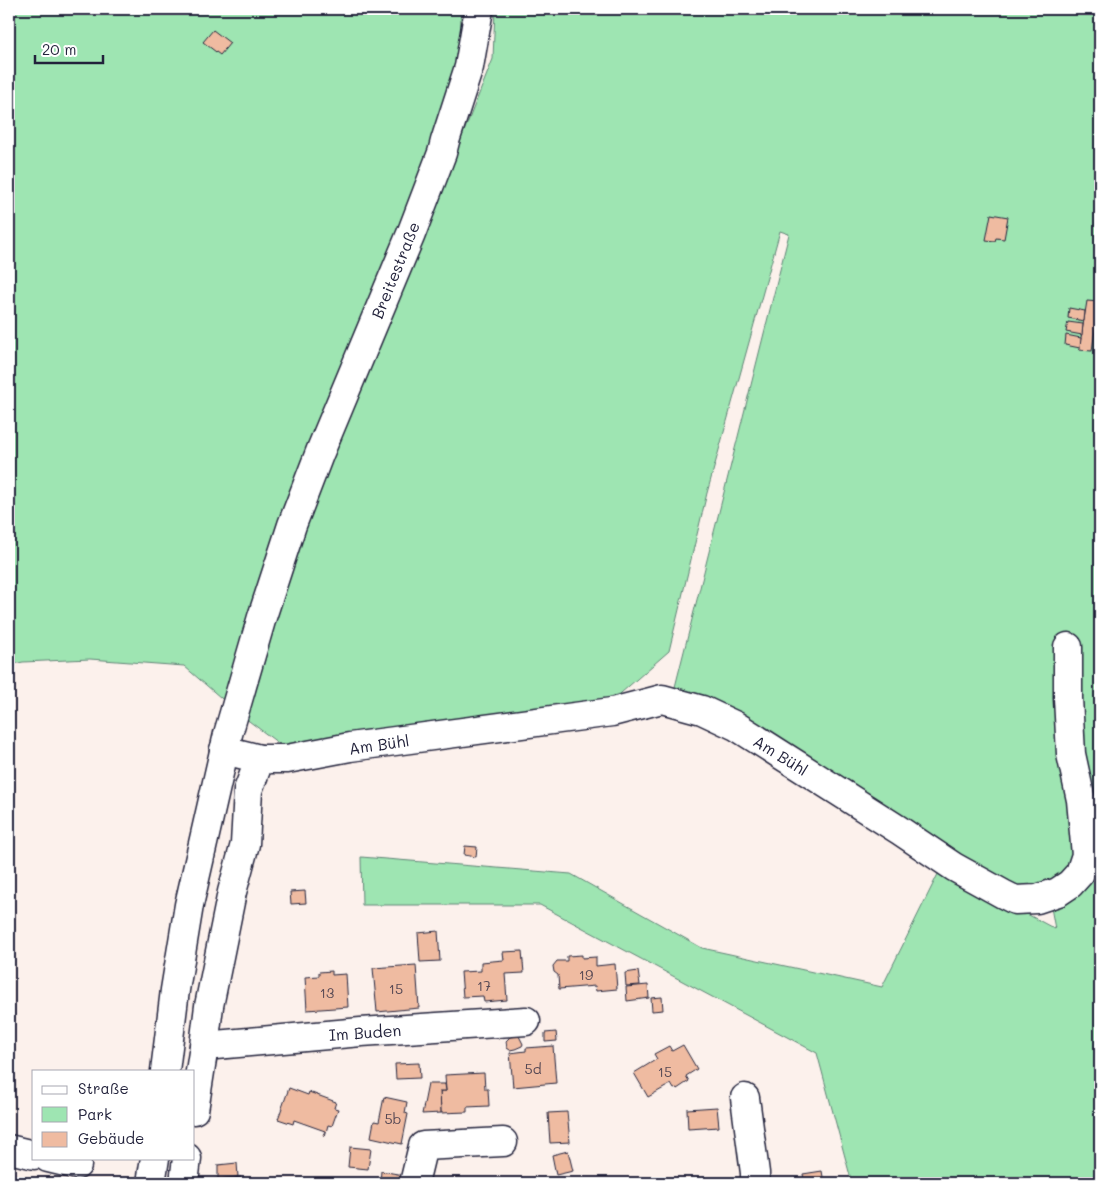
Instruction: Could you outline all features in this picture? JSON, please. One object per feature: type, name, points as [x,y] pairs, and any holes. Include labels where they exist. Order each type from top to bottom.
[{"type":"street","name":"Breitestraße","points":[[165,1070],[175,990],[189,905],[228,734],[262,617],[292,525],[320,452],[442,153],[469,67],[479,9]]},
{"type":"street","name":"Am Bühl","points":[[224,750],[260,760],[287,758],[350,747],[612,712],[662,699],[702,710],[736,726],[954,867],[1003,894],[1015,900],[1037,899],[1058,892],[1070,884],[1080,873],[1086,855],[1081,800],[1071,754],[1068,648]]},
{"type":"street","points":[[195,1104],[208,1006],[232,892],[245,844],[248,790],[260,760]]},
{"type":"street","name":"Im Buden","points":[[204,1046],[361,1032],[526,1021]]},
{"type":"street","points":[[745,1098],[755,1183]]},
{"type":"street","points":[[414,1183],[423,1146],[503,1142]]},
{"type":"street","points":[[9,1149],[32,1155]]},
{"type":"street","points":[[56,1160],[77,1165]]},
{"type":"street","points":[[152,1183],[154,1160]]},
{"type":"street","points":[[184,1183],[187,1160]]},
{"type":"green space","points":[[9,9],[461,9],[460,60],[427,163],[228,704],[184,666],[90,659],[23,662],[9,665]]},
{"type":"green space","points":[[495,9],[1100,9],[1100,1183],[852,1183],[817,1053],[540,905],[362,905],[361,857],[571,874],[702,948],[882,987],[941,868],[1055,929],[1047,886],[1009,887],[674,691],[789,234],[780,231],[707,493],[669,651],[613,700],[290,752],[241,715],[312,495],[403,284],[493,59]]},
{"type":"building","points":[[213,30],[230,43],[220,55],[203,42]]},
{"type":"building","points":[[991,214],[1008,217],[1004,239],[986,240]]},
{"type":"building","points":[[1087,301],[1099,302],[1092,351],[1079,350]]},
{"type":"building","points":[[1069,308],[1085,311],[1084,321],[1068,318]]},
{"type":"building","points":[[1068,322],[1083,324],[1082,335],[1066,332]]},
{"type":"building","points":[[1066,335],[1081,338],[1080,348],[1065,345]]},
{"type":"building","points":[[465,846],[477,847],[476,857],[464,855]]},
{"type":"building","points":[[305,891],[306,903],[291,904],[290,892]]},
{"type":"building","points":[[438,931],[440,961],[420,962],[418,933]]},
{"type":"building","points":[[522,951],[524,973],[505,974],[507,1000],[484,1002],[483,996],[463,997],[461,972],[481,971],[481,962],[504,960],[503,952]]},
{"type":"building","points":[[582,955],[582,958],[596,957],[596,966],[615,964],[617,989],[596,991],[595,986],[559,989],[558,975],[554,972],[553,966],[557,961],[567,961],[567,956]]},
{"type":"building","points":[[416,965],[419,1008],[377,1012],[373,968]]},
{"type":"building","points":[[332,971],[332,975],[346,974],[348,1007],[307,1010],[305,977],[319,976],[319,972]]},
{"type":"building","points":[[638,971],[640,985],[626,986],[625,973]]},
{"type":"building","points":[[648,985],[649,998],[627,1001],[626,987]]},
{"type":"building","points":[[662,997],[663,1010],[652,1011],[651,998]]},
{"type":"building","points":[[556,1032],[557,1041],[545,1042],[545,1033]]},
{"type":"building","points":[[519,1036],[523,1044],[522,1046],[510,1050],[507,1048],[506,1041],[510,1037]]},
{"type":"building","points":[[683,1045],[697,1069],[686,1076],[689,1081],[677,1089],[674,1089],[671,1084],[648,1097],[634,1073],[657,1059],[654,1054],[669,1046],[672,1051]]},
{"type":"building","points":[[553,1046],[556,1083],[513,1087],[510,1053],[526,1051],[526,1048]]},
{"type":"building","points":[[419,1063],[420,1078],[396,1079],[395,1064]]},
{"type":"building","points":[[484,1073],[485,1089],[488,1089],[489,1106],[467,1107],[467,1112],[441,1113],[440,1091],[446,1091],[445,1075]]},
{"type":"building","points":[[428,1084],[445,1084],[446,1091],[440,1091],[441,1113],[422,1114]]},
{"type":"building","points":[[289,1088],[308,1095],[309,1092],[336,1102],[334,1108],[338,1109],[332,1126],[328,1125],[325,1136],[323,1135],[325,1131],[294,1120],[293,1124],[278,1119]]},
{"type":"building","points":[[384,1097],[407,1102],[405,1113],[408,1114],[402,1144],[371,1137],[374,1121],[379,1122]]},
{"type":"building","points":[[717,1107],[719,1127],[688,1129],[687,1109]]},
{"type":"building","points":[[567,1112],[570,1142],[550,1143],[548,1113]]},
{"type":"building","points":[[350,1147],[371,1149],[368,1169],[348,1167]]},
{"type":"building","points":[[568,1151],[573,1171],[556,1175],[552,1155]]},
{"type":"building","points":[[237,1163],[238,1177],[218,1179],[218,1165]]},
{"type":"building","points":[[381,1171],[403,1175],[402,1183],[380,1183]]},
{"type":"building","points":[[822,1171],[824,1183],[786,1183],[804,1180],[803,1174]]},
{"type":"building","points":[[241,1177],[236,1178],[236,1183],[216,1183],[215,1179]]}]
